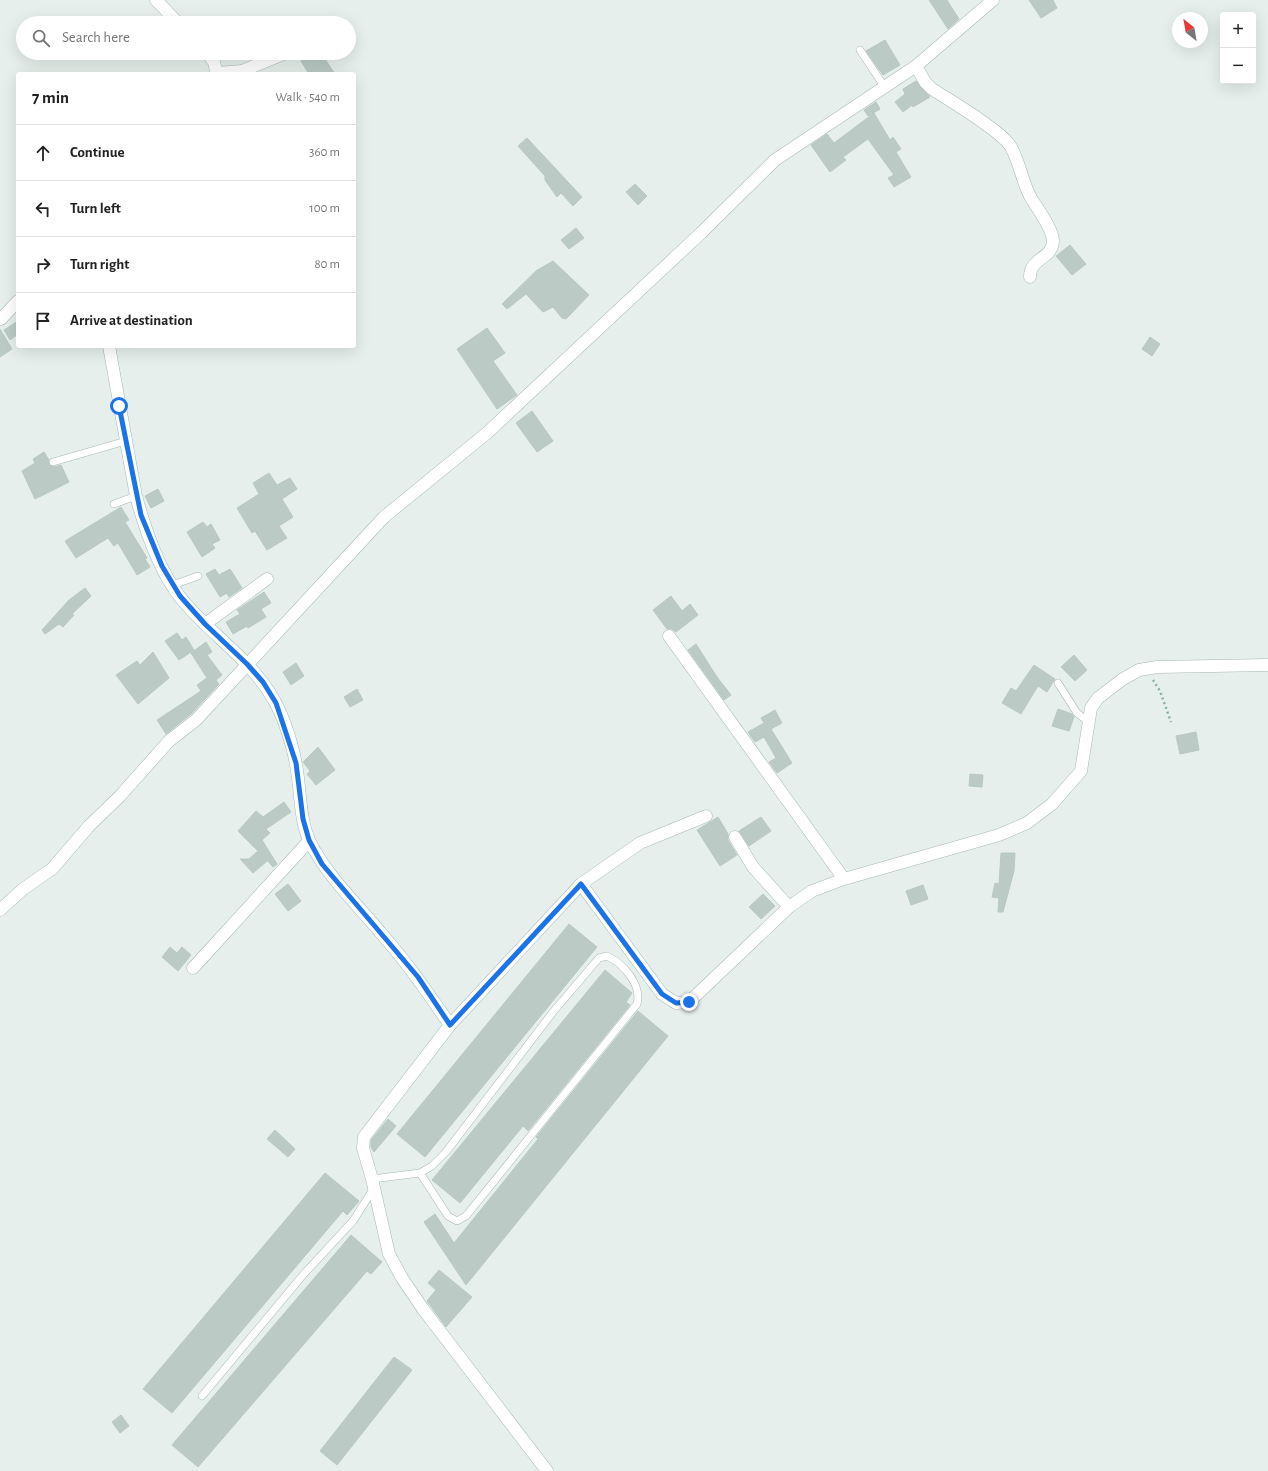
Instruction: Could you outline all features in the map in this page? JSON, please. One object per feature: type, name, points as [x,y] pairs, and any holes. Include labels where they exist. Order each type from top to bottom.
[{"type":"street","points":[[156,0],[171,16]]},
{"type":"street","points":[[0,910],[23,889],[52,869],[89,826],[120,796],[169,741],[196,720],[384,517],[487,433],[701,233],[774,160],[916,66],[993,0]]},
{"type":"street","points":[[212,60],[217,72]]},
{"type":"street","points":[[230,72],[242,71],[269,60]]},
{"type":"street","points":[[916,66],[925,82],[932,89],[988,126],[1010,145],[1024,186],[1049,229],[1053,242],[1048,255],[1034,263],[1030,269],[1030,277]]},
{"type":"street","points":[[2,320],[16,303]]},
{"type":"street","points":[[109,348],[136,496],[141,515],[159,559],[180,596],[205,624],[247,664],[263,682],[276,703],[296,763],[303,819],[309,840],[322,864],[418,977],[450,1025]]},
{"type":"street","points":[[205,624],[267,579]]},
{"type":"street","points":[[669,636],[844,879]]},
{"type":"street","points":[[581,884],[662,994],[676,1003],[684,1003],[693,1000],[789,907],[812,891],[844,879],[1000,836],[1027,822],[1052,804],[1081,771],[1091,708],[1098,698],[1123,679],[1139,670],[1157,666],[1268,665]]},
{"type":"street","points":[[546,1471],[423,1309],[402,1278],[389,1254],[373,1183],[363,1148],[364,1137],[450,1025],[581,884],[640,844],[706,816]]},
{"type":"street","points":[[735,837],[753,867],[789,907]]},
{"type":"street","points":[[193,968],[309,840]]},
{"type":"lane","points":[[860,50],[884,86]]},
{"type":"lane","points":[[53,462],[126,441]]},
{"type":"lane","points":[[114,504],[136,496]]},
{"type":"lane","points":[[173,585],[198,576]]},
{"type":"lane","points":[[1058,683],[1077,713],[1089,722]]},
{"type":"lane","points":[[202,1396],[303,1275],[353,1221],[373,1183],[420,1173],[432,1166],[446,1152],[553,1012],[599,958],[607,956],[614,959],[635,982],[639,996],[637,1004],[466,1216],[457,1221],[448,1216],[420,1173]]},
{"type":"path","points":[[1139,670],[1152,679],[1160,691],[1171,722]]},
{"type":"building","points":[[929,0],[947,0],[959,19],[948,29]]},
{"type":"building","points":[[1029,0],[1053,0],[1057,8],[1041,18]]},
{"type":"building","points":[[885,40],[900,65],[883,75],[866,51]]},
{"type":"building","points":[[326,60],[334,72],[308,72],[301,61]]},
{"type":"building","points":[[916,81],[930,97],[913,107],[912,105],[903,112],[895,102],[905,94],[903,89]]},
{"type":"building","points":[[876,102],[880,109],[868,116],[864,110]]},
{"type":"building","points":[[874,113],[890,140],[893,137],[901,149],[896,152],[911,177],[894,187],[888,178],[894,175],[868,139],[843,157],[846,160],[830,172],[811,145],[827,134],[834,143]]},
{"type":"building","points":[[527,138],[582,197],[573,206],[561,193],[557,197],[545,180],[545,176],[518,146]]},
{"type":"building","points":[[635,184],[647,196],[638,205],[626,192]]},
{"type":"building","points":[[576,228],[584,238],[569,249],[561,240]]},
{"type":"building","points":[[1070,245],[1086,264],[1072,275],[1056,256]]},
{"type":"building","points":[[553,261],[589,295],[566,319],[562,318],[553,307],[543,312],[526,294],[507,309],[502,304],[536,271]]},
{"type":"building","points":[[16,322],[16,336],[10,340],[4,330]]},
{"type":"building","points":[[487,328],[505,353],[493,361],[517,395],[497,409],[457,349]]},
{"type":"building","points":[[0,329],[12,349],[0,357]]},
{"type":"building","points":[[1150,337],[1160,344],[1152,356],[1142,349]]},
{"type":"building","points":[[532,411],[553,441],[537,452],[516,423]]},
{"type":"building","points":[[44,452],[49,460],[49,465],[54,467],[61,465],[69,482],[35,499],[22,471],[35,463],[33,459]]},
{"type":"building","points":[[269,473],[277,485],[290,478],[297,489],[282,499],[293,517],[279,526],[287,538],[267,550],[255,531],[252,533],[237,508],[259,494],[253,483]]},
{"type":"building","points":[[158,489],[164,501],[151,508],[145,496]]},
{"type":"building","points":[[121,507],[129,520],[125,522],[147,558],[145,559],[150,567],[137,575],[118,543],[114,546],[108,538],[76,558],[65,541]]},
{"type":"building","points":[[203,522],[207,527],[211,524],[220,540],[212,544],[215,548],[202,557],[187,532]]},
{"type":"building","points":[[215,569],[219,575],[230,569],[242,588],[229,597],[227,593],[220,597],[206,574]]},
{"type":"building","points":[[85,588],[91,596],[72,614],[74,615],[63,627],[59,624],[45,634],[42,630],[69,600]]},
{"type":"building","points":[[264,592],[271,603],[261,609],[266,617],[248,628],[247,626],[233,634],[226,622],[240,614],[237,610]]},
{"type":"building","points":[[671,596],[682,611],[690,604],[698,615],[676,632],[672,629],[667,629],[653,610]]},
{"type":"building","points":[[177,633],[182,640],[186,637],[194,650],[179,660],[165,641]]},
{"type":"building","points":[[206,642],[212,652],[207,655],[222,675],[216,680],[219,684],[191,714],[166,734],[157,720],[201,691],[197,685],[207,678],[191,653]]},
{"type":"building","points":[[696,644],[717,677],[731,695],[724,700],[688,650]]},
{"type":"building","points":[[153,652],[169,678],[138,704],[116,675],[137,661],[140,665]]},
{"type":"building","points":[[1074,655],[1087,670],[1075,681],[1061,667]]},
{"type":"building","points":[[296,663],[304,676],[291,685],[283,672]]},
{"type":"building","points":[[1034,665],[1055,679],[1047,692],[1038,686],[1021,714],[1002,703],[1011,688],[1016,691]]},
{"type":"building","points":[[357,689],[363,700],[350,707],[344,697]]},
{"type":"building","points":[[1058,709],[1072,714],[1074,717],[1069,731],[1052,726]]},
{"type":"building","points":[[775,710],[782,723],[771,729],[792,763],[777,773],[769,762],[776,758],[764,737],[755,742],[748,732],[764,723],[761,718]]},
{"type":"building","points":[[1196,732],[1199,750],[1180,754],[1176,736]]},
{"type":"building","points":[[318,747],[335,770],[316,785],[307,774],[310,771],[303,762]]},
{"type":"building","points":[[970,774],[983,775],[982,787],[969,786]]},
{"type":"building","points":[[284,802],[291,812],[266,829],[270,833],[262,840],[277,864],[273,867],[266,859],[267,861],[253,873],[240,859],[249,859],[258,851],[238,831],[256,811],[263,817]]},
{"type":"building","points":[[718,817],[728,834],[728,840],[737,855],[720,866],[697,830]]},
{"type":"building","points":[[761,817],[771,831],[749,846],[739,831]]},
{"type":"building","points":[[1001,853],[1015,853],[1014,871],[1003,912],[998,912],[999,898],[992,897],[995,883],[999,884]]},
{"type":"building","points":[[288,884],[301,901],[288,911],[275,894]]},
{"type":"building","points":[[923,885],[928,899],[911,905],[906,891]]},
{"type":"building","points":[[763,894],[775,906],[761,919],[749,907]]},
{"type":"building","points":[[569,924],[597,947],[425,1157],[397,1134]]},
{"type":"building","points":[[170,947],[177,953],[182,947],[191,955],[178,971],[162,957]]},
{"type":"building","points":[[605,970],[632,993],[626,1002],[630,1005],[528,1131],[523,1126],[460,1203],[432,1180]]},
{"type":"building","points":[[638,1011],[668,1036],[466,1285],[424,1222],[435,1214],[454,1243],[538,1139],[536,1137]]},
{"type":"building","points":[[388,1119],[396,1126],[374,1152],[371,1147],[371,1140]]},
{"type":"building","points":[[275,1130],[295,1149],[288,1157],[267,1139]]},
{"type":"building","points":[[325,1173],[359,1201],[347,1215],[343,1211],[172,1413],[143,1389]]},
{"type":"building","points":[[351,1235],[382,1262],[371,1274],[367,1271],[198,1467],[172,1445]]},
{"type":"building","points":[[439,1270],[472,1297],[446,1327],[427,1301],[436,1290],[428,1283]]},
{"type":"building","points":[[394,1357],[412,1370],[337,1465],[320,1451]]},
{"type":"building","points":[[121,1415],[129,1426],[120,1433],[112,1422]]},
{"type":"route","points":[[119,406],[141,515],[162,566],[180,596],[205,624],[247,664],[263,682],[276,703],[288,736],[296,763],[303,819],[309,840],[322,864],[418,977],[450,1025],[581,884],[662,994],[676,1003],[689,1002]]}]
